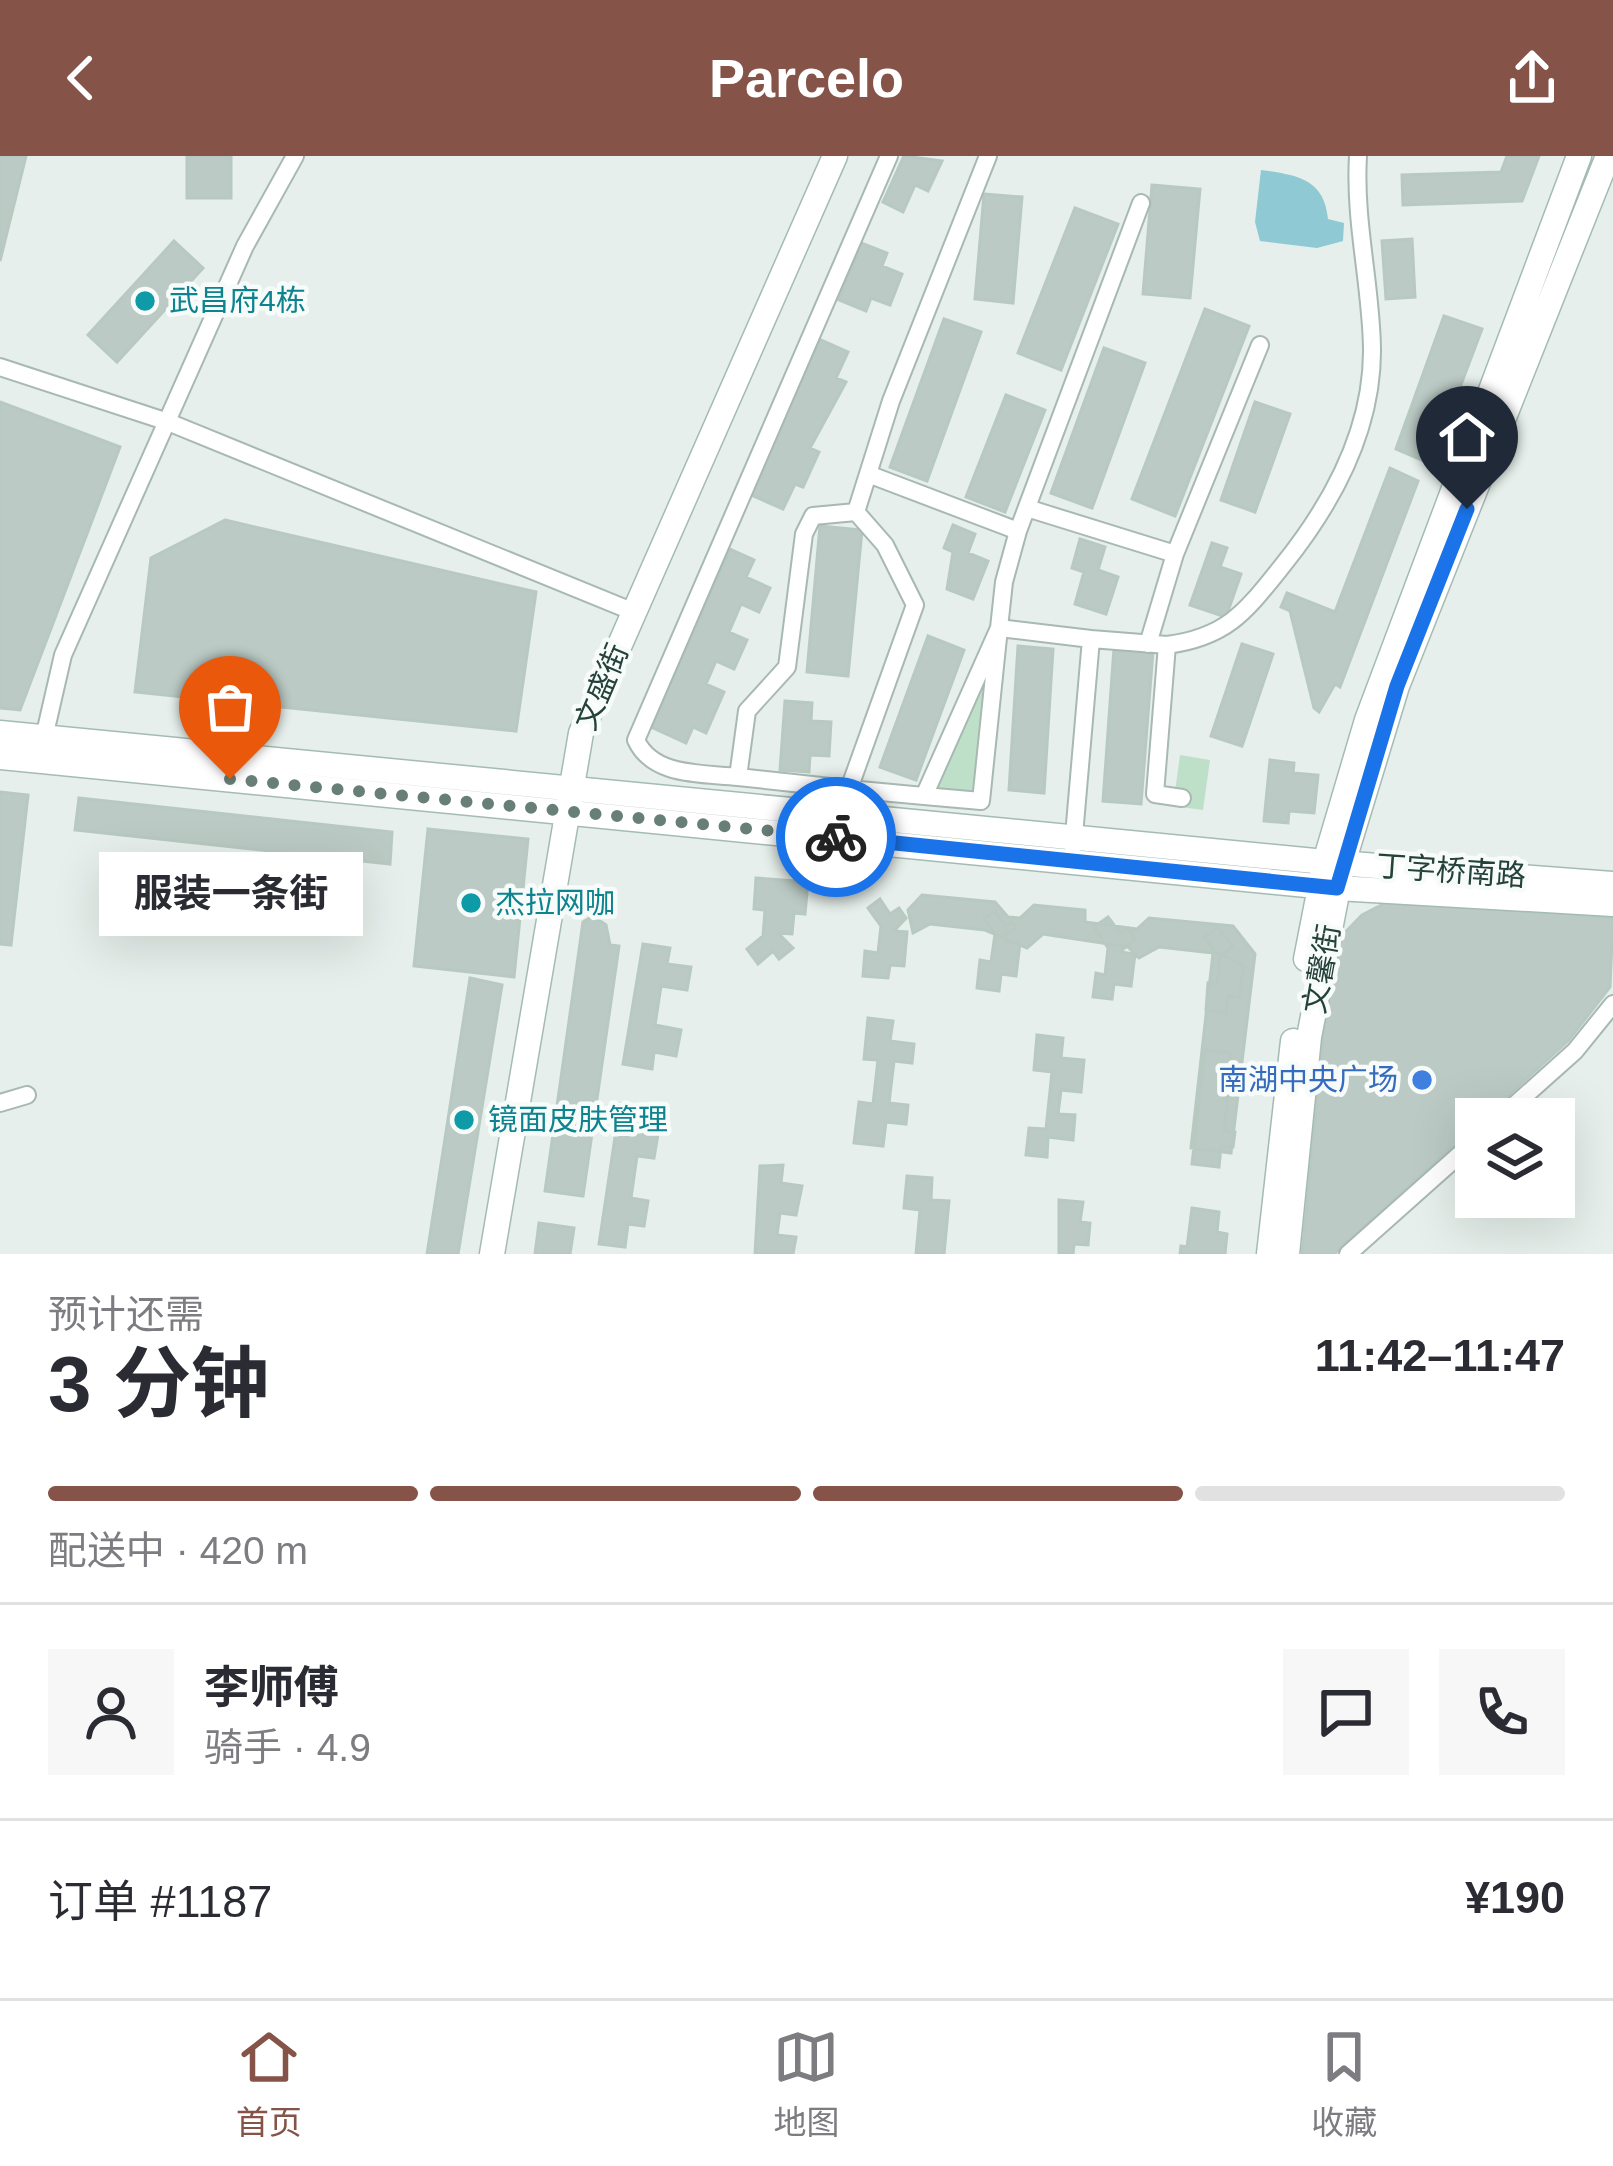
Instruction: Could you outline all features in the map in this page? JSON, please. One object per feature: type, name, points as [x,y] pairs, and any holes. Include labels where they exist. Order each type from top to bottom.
[{"type":"main road","name":"文盛街","points":[[492,1254],[580,733],[835,156]]},
{"type":"main road","name":"文馨街","points":[[1269,1254],[1295,1019],[1367,719],[1579,156]]},
{"type":"main road","name":"文馨街","points":[[1287,1254],[1331,875],[1397,686],[1608,156]]},
{"type":"main road","name":"丁字桥南路","points":[[0,733],[42,749],[1331,875],[1613,884]]},
{"type":"main road","name":"丁字桥南路","points":[[0,757],[42,749]]},
{"type":"main road","points":[[1331,875],[1613,904]]},
{"type":"street","points":[[42,749],[63,655],[245,246],[295,156]]},
{"type":"street","points":[[890,156],[636,740],[643,756],[656,764],[738,777],[980,801],[1004,582],[1018,531],[1141,203]]},
{"type":"street","points":[[856,512],[988,156]]},
{"type":"street","points":[[999,628],[1148,644],[1202,640],[1232,625],[1324,510],[1351,458],[1367,397],[1372,349],[1356,194],[1358,156]]},
{"type":"street","points":[[1148,644],[1175,554],[1260,346]]},
{"type":"street","points":[[0,367],[168,422],[634,612]]},
{"type":"street","points":[[868,475],[1018,531]]},
{"type":"street","points":[[1027,508],[1175,554]]},
{"type":"street","points":[[738,777],[747,711],[787,667],[804,534],[813,516],[856,512]]},
{"type":"street","points":[[849,789],[915,605],[885,545],[856,512]]},
{"type":"street","points":[[924,796],[999,628]]},
{"type":"street","points":[[1073,848],[1091,638]]},
{"type":"street","points":[[1167,645],[1155,794],[1182,798]]},
{"type":"street","points":[[1522,1098],[1575,1051],[1613,1004]]},
{"type":"street","points":[[0,1103],[27,1095]]},
{"type":"street","points":[[1348,1254],[1455,1159]]},
{"type":"green space","points":[[988,664],[974,794],[934,789]]},
{"type":"green space","points":[[1180,755],[1210,760],[1203,810],[1173,806]]},
{"type":"water","points":[[1261,170],[1297,177],[1314,187],[1328,219],[1344,223],[1343,241],[1317,248],[1260,241],[1255,222]]},
{"type":"building","points":[[0,156],[26,156],[0,261]]},
{"type":"building","points":[[187,156],[231,156],[231,198],[187,198]]},
{"type":"building","points":[[904,156],[942,161],[928,191],[915,185],[903,212],[883,202]]},
{"type":"building","points":[[1507,156],[1539,156],[1522,201],[1403,205],[1402,175],[1501,172]]},
{"type":"building","points":[[1152,185],[1200,189],[1190,298],[1143,294]]},
{"type":"building","points":[[984,194],[1022,197],[1013,303],[975,299]]},
{"type":"building","points":[[1075,208],[1118,224],[1061,370],[1018,353]]},
{"type":"building","points":[[1412,239],[1415,297],[1386,299],[1382,241]]},
{"type":"building","name":"武昌府4栋","points":[[174,241],[203,268],[117,362],[88,335]]},
{"type":"building","points":[[861,243],[887,253],[882,266],[902,274],[890,305],[871,298],[866,311],[839,300]]},
{"type":"building","points":[[1205,309],[1249,326],[1175,516],[1132,499]]},
{"type":"building","points":[[1444,316],[1482,329],[1431,464],[1396,449]]},
{"type":"building","points":[[944,319],[981,332],[927,481],[890,467]]},
{"type":"building","points":[[819,339],[848,352],[836,378],[846,382],[810,448],[819,452],[803,487],[795,484],[783,509],[751,495]]},
{"type":"building","points":[[1104,348],[1145,363],[1092,508],[1051,493]]},
{"type":"building","points":[[1006,395],[1045,410],[1005,512],[966,497]]},
{"type":"building","points":[[0,402],[120,447],[20,710],[0,708]]},
{"type":"building","points":[[1255,402],[1290,414],[1255,512],[1221,500]]},
{"type":"building","points":[[1390,468],[1418,481],[1340,687],[1335,684],[1319,712],[1314,708],[1290,611],[1281,607],[1287,593],[1335,612]]},
{"type":"building","points":[[225,520],[536,592],[516,731],[135,692],[151,558]]},
{"type":"building","points":[[953,525],[975,534],[968,553],[988,561],[973,599],[947,589],[953,552],[944,548]]},
{"type":"building","points":[[820,526],[862,530],[848,676],[807,672]]},
{"type":"building","points":[[1080,539],[1105,547],[1098,570],[1118,577],[1106,614],[1075,604],[1084,572],[1072,568]]},
{"type":"building","points":[[1212,543],[1227,548],[1220,567],[1241,574],[1226,617],[1190,605]]},
{"type":"building","points":[[730,549],[754,560],[746,577],[770,588],[759,612],[741,604],[729,632],[747,640],[734,669],[716,661],[706,684],[724,692],[706,733],[693,727],[686,743],[651,727]]},
{"type":"building","points":[[928,636],[964,650],[916,780],[880,767]]},
{"type":"building","points":[[1242,644],[1273,654],[1242,746],[1211,736]]},
{"type":"building","points":[[1018,646],[1053,649],[1044,793],[1009,790]]},
{"type":"building","points":[[1114,648],[1153,651],[1141,804],[1103,801]]},
{"type":"building","points":[[785,701],[812,703],[811,721],[831,722],[829,756],[810,755],[809,772],[780,770]]},
{"type":"building","points":[[1270,760],[1294,763],[1293,773],[1318,775],[1314,813],[1289,811],[1288,823],[1264,821]]},
{"type":"building","points":[[0,792],[28,795],[11,945],[0,944]]},
{"type":"building","points":[[79,798],[392,832],[390,864],[75,830]]},
{"type":"building","name":"杰拉网咖","points":[[428,829],[528,839],[514,977],[414,966]]},
{"type":"building","points":[[756,878],[808,882],[805,914],[794,913],[792,934],[778,933],[793,948],[779,959],[773,951],[758,964],[747,949],[763,936],[765,910],[754,909]]},
{"type":"building","points":[[922,895],[995,902],[1008,917],[1020,918],[1034,905],[1085,910],[1085,922],[1137,929],[1149,918],[1233,926],[1255,954],[1231,1153],[1191,1148],[1213,953],[1159,947],[1139,958],[1128,947],[1043,934],[1027,948],[985,930],[930,924],[913,933],[908,910]]},
{"type":"building","name":"南湖中央广场","points":[[1395,898],[1613,918],[1610,987],[1569,1040],[1505,1098],[1455,1098],[1455,1144],[1334,1254],[1302,1254],[1332,946],[1362,915]]},
{"type":"building","points":[[880,899],[890,914],[899,908],[906,918],[894,931],[907,932],[904,966],[890,965],[888,978],[863,976],[865,951],[878,953],[881,926],[868,908]]},
{"type":"building","points":[[995,911],[1005,926],[1012,922],[1016,928],[1004,936],[1008,942],[1020,943],[1016,976],[1001,974],[999,991],[977,988],[980,960],[991,962],[995,934],[984,918]]},
{"type":"building","points":[[593,916],[606,925],[610,945],[619,946],[583,1196],[545,1191],[583,922]]},
{"type":"building","points":[[1108,917],[1120,933],[1128,928],[1135,939],[1120,952],[1135,954],[1131,986],[1114,984],[1112,999],[1093,997],[1096,973],[1105,975],[1108,948],[1094,927]]},
{"type":"building","points":[[1217,927],[1233,946],[1223,955],[1243,965],[1240,997],[1228,996],[1226,1013],[1206,1010],[1208,983],[1217,984],[1220,956],[1204,938]]},
{"type":"building","points":[[643,944],[670,948],[667,964],[691,967],[687,990],[661,986],[655,1025],[681,1030],[676,1056],[654,1052],[652,1069],[623,1064]]},
{"type":"building","name":"镜面皮肤管理","points":[[470,978],[502,985],[458,1254],[427,1254]]},
{"type":"building","points":[[868,1018],[893,1021],[890,1041],[914,1044],[912,1063],[894,1061],[889,1103],[908,1105],[906,1124],[886,1122],[883,1146],[854,1143],[859,1102],[873,1104],[878,1060],[864,1059]]},
{"type":"building","points":[[1037,1035],[1063,1038],[1061,1058],[1084,1060],[1081,1092],[1061,1090],[1058,1114],[1075,1115],[1073,1140],[1048,1137],[1047,1157],[1026,1155],[1029,1128],[1046,1129],[1052,1072],[1034,1070]]},
{"type":"building","points":[[1205,1050],[1231,1053],[1229,1073],[1243,1075],[1240,1093],[1228,1092],[1224,1131],[1235,1132],[1233,1147],[1221,1146],[1219,1167],[1192,1164]]},
{"type":"building","points":[[620,1104],[645,1108],[641,1132],[658,1134],[654,1158],[637,1156],[631,1198],[648,1201],[644,1226],[628,1224],[625,1247],[599,1244]]},
{"type":"building","points":[[783,1165],[781,1183],[802,1186],[796,1215],[780,1213],[777,1235],[796,1237],[793,1254],[755,1254],[760,1166]]},
{"type":"building","points":[[907,1176],[932,1178],[931,1200],[949,1201],[944,1254],[916,1254],[920,1210],[904,1208]]},
{"type":"building","points":[[1059,1200],[1083,1202],[1080,1222],[1090,1223],[1088,1245],[1074,1244],[1073,1254],[1059,1254]]},
{"type":"building","points":[[1192,1208],[1219,1212],[1217,1232],[1227,1234],[1225,1254],[1180,1254],[1181,1246],[1187,1247]]},
{"type":"building","points":[[539,1223],[574,1228],[570,1254],[535,1254]]},
{"type":"way so far","points":[[230,779],[836,837]]},
{"type":"place","name":"武昌府4栋","points":[[145,301]]},
{"type":"place","name":"服装一条街","points":[[230,779]]},
{"type":"place","name":"杰拉网咖","points":[[471,903]]},
{"type":"place","name":"南湖中央广场","points":[[1422,1080]]},
{"type":"place","name":"镜面皮肤管理","points":[[464,1120]]},
{"type":"route","points":[[836,837],[1337,888],[1397,686],[1467,509]]}]
